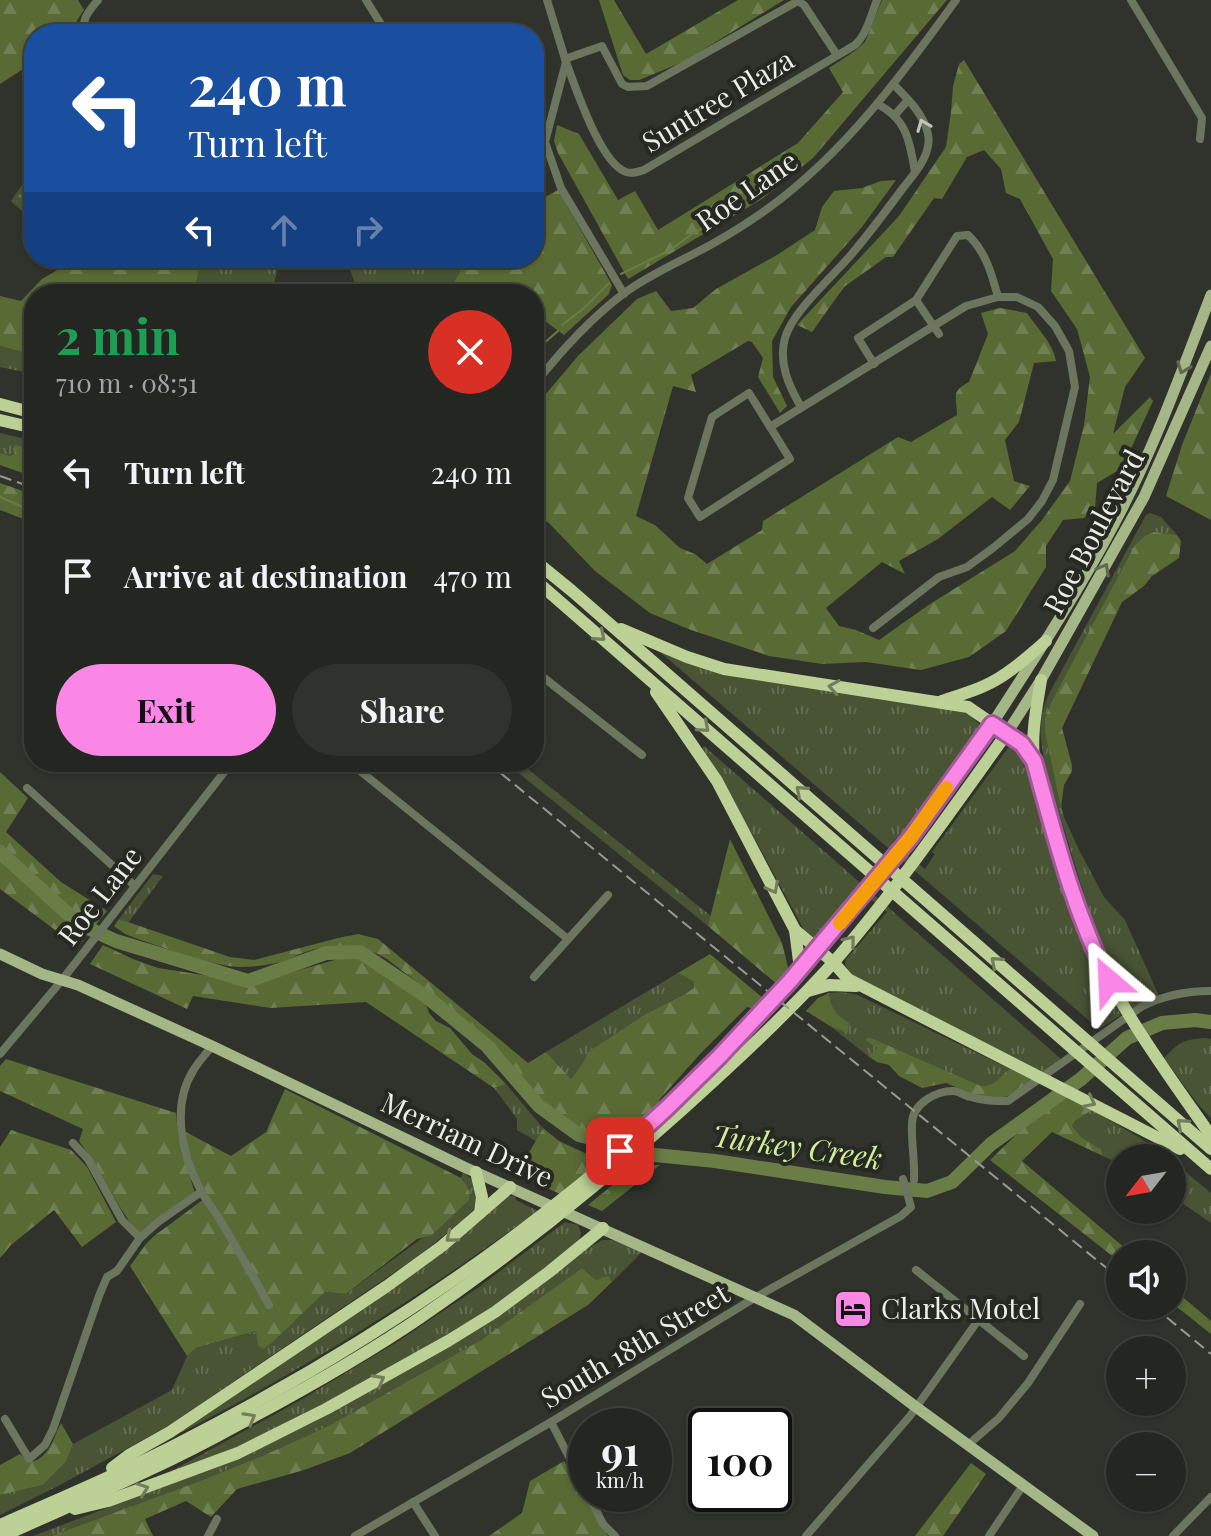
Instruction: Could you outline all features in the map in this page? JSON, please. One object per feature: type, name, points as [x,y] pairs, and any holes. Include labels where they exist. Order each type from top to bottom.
[{"type":"highway","points":[[0,404],[24,410]]},
{"type":"highway","points":[[0,420],[24,426]]},
{"type":"highway","points":[[544,568],[1211,1149]]},
{"type":"highway","points":[[544,588],[1206,1165]]},
{"type":"highway","points":[[611,625],[724,669],[968,707],[1022,744],[1034,761]]},
{"type":"highway","points":[[939,702],[998,679],[1046,641]]},
{"type":"highway","points":[[645,676],[717,781],[795,930],[848,979],[1206,1165]]},
{"type":"highway","points":[[1041,680],[1034,722],[1034,761],[1069,888],[1109,981],[1143,1040],[1211,1136]]},
{"type":"highway","points":[[672,1111],[790,981],[911,837],[992,724]]},
{"type":"highway","points":[[3,1536],[152,1469],[233,1428],[357,1358],[420,1318],[538,1225],[640,1134],[769,1030],[833,962],[867,920],[924,848],[1007,733]]},
{"type":"highway","points":[[795,930],[800,969]]},
{"type":"highway","points":[[805,992],[829,985],[860,986]]},
{"type":"highway","points":[[476,1172],[482,1197],[480,1213]]},
{"type":"highway","points":[[89,1485],[129,1455],[170,1432],[387,1286],[442,1246],[510,1187]]},
{"type":"highway","points":[[0,1525],[182,1442],[296,1379],[538,1225]]},
{"type":"highway","points":[[41,1518],[108,1501],[238,1453],[285,1431],[495,1312],[603,1228]]},
{"type":"main road","name":"Roe Boulevard","points":[[992,724],[1046,641],[1114,524],[1166,413],[1211,295]]},
{"type":"main road","name":"Roe Boulevard","points":[[1007,733],[1041,680],[1144,497],[1211,346]]},
{"type":"main road","name":"Merriam Drive","points":[[0,954],[42,974],[78,985],[476,1172],[794,1315],[1093,1536]]},
{"type":"street","points":[[84,24],[98,0]]},
{"type":"street","points":[[366,0],[381,24]]},
{"type":"street","points":[[547,0],[566,61],[545,142],[561,188],[624,294]]},
{"type":"street","name":"Suntree Plaza","points":[[566,61],[587,118],[611,160],[617,167],[633,174],[860,40],[877,0]]},
{"type":"street","name":"Roe Lane","points":[[544,372],[584,329],[624,294],[770,207],[821,165],[877,104],[956,0]]},
{"type":"street","points":[[1131,0],[1202,118],[1200,139]]},
{"type":"street","points":[[566,61],[602,46],[622,84],[628,87],[647,86],[798,1],[804,5],[837,55]]},
{"type":"street","points":[[801,407],[784,372],[785,339],[791,323],[852,254],[926,155],[928,134],[920,117],[893,84]]},
{"type":"street","points":[[894,116],[908,100]]},
{"type":"street","points":[[877,104],[900,121],[910,139],[915,173]]},
{"type":"street","points":[[874,364],[858,338],[916,300],[957,236],[968,235],[975,242],[989,265],[998,297]]},
{"type":"street","points":[[770,427],[937,330],[966,306],[998,297],[1017,297],[1038,307],[1055,326],[1069,351],[1075,387],[1053,480],[1042,501],[1028,519],[993,548],[967,567],[939,577],[873,628]]},
{"type":"street","points":[[916,300],[937,330]]},
{"type":"street","points":[[749,393],[770,427],[790,459],[700,517],[688,498],[712,417],[749,393]]},
{"type":"street","points":[[544,678],[642,755]]},
{"type":"street","name":"Roe Lane","points":[[0,1054],[62,980],[224,772]]},
{"type":"street","points":[[361,772],[568,939]]},
{"type":"street","points":[[27,788],[135,886]]},
{"type":"street","points":[[534,977],[608,895]]},
{"type":"street","points":[[914,1180],[912,1119],[932,1095],[956,1091],[991,1102],[1008,1101],[1146,1004],[1182,994],[1211,991]]},
{"type":"street","points":[[212,1046],[191,1073],[181,1121],[183,1146],[201,1192],[269,1305]]},
{"type":"street","points":[[73,1143],[88,1159],[122,1220],[140,1238]]},
{"type":"street","name":"South 18th Street","points":[[355,1536],[551,1422],[756,1297],[901,1216],[911,1207],[903,1179]]},
{"type":"street","points":[[5,1419],[29,1459],[45,1445],[107,1277],[117,1271],[140,1238],[201,1192]]},
{"type":"street","points":[[916,1270],[1024,1356]]},
{"type":"street","points":[[969,1444],[999,1418],[1028,1383],[1080,1304]]},
{"type":"street","points":[[806,1536],[916,1407],[979,1319]]},
{"type":"street","points":[[551,1422],[568,1455]]},
{"type":"street","points":[[989,1536],[1024,1484]]},
{"type":"street","points":[[1173,1536],[1211,1497]]},
{"type":"street","points":[[413,1502],[435,1536]]},
{"type":"street","points":[[597,1512],[615,1536]]},
{"type":"street","points":[[208,1536],[217,1519]]},
{"type":"green space","points":[[0,0],[78,0],[84,10],[78,24],[24,24],[24,68],[0,84]]},
{"type":"green space","points":[[599,0],[614,0],[646,54],[738,0],[784,0],[683,62],[639,80],[630,80],[623,75]]},
{"type":"green space","points":[[882,0],[947,0],[813,158],[762,199],[628,279],[558,153],[554,141],[557,125],[579,134],[618,200],[635,191],[658,230],[798,143],[843,92],[829,68],[865,42]]},
{"type":"green space","points":[[964,60],[1145,358],[1125,387],[1113,434],[1150,397],[1153,401],[1122,468],[1097,483],[1095,508],[1084,518],[1063,520],[1046,546],[1046,567],[1006,631],[969,657],[921,670],[866,662],[822,664],[769,656],[650,613],[595,571],[544,520],[544,396],[578,356],[637,299],[656,291],[671,311],[693,308],[716,289],[815,230],[822,207],[834,191],[896,180],[862,227],[791,307],[772,341],[773,377],[787,406],[780,413],[758,377],[763,358],[748,341],[691,375],[696,392],[673,386],[636,516],[655,525],[680,548],[695,554],[707,564],[762,530],[763,521],[898,437],[911,442],[957,415],[957,392],[969,382],[988,334],[981,313],[1000,308],[1027,313],[1048,342],[1056,361],[1034,363],[1019,422],[1005,440],[1014,481],[1030,486],[1010,510],[992,497],[938,539],[899,561],[905,574],[882,562],[826,608],[839,626],[879,640],[1015,551],[1070,481],[1084,425],[1090,377],[1077,329],[1051,291],[1053,259],[1020,199],[1006,193],[1001,169],[984,150],[967,157],[942,199],[934,198],[893,257],[886,257],[844,287],[812,332],[797,325],[899,216],[946,147],[953,86],[959,64]]},
{"type":"green space","points":[[24,182],[24,210],[11,201]]},
{"type":"green space","points":[[558,190],[612,285],[609,294],[564,335],[544,320],[544,284],[453,284],[460,268],[544,268],[544,198]]},
{"type":"green space","points":[[61,268],[198,268],[196,284],[37,284]]},
{"type":"green space","points":[[198,268],[278,268],[274,284],[196,284]]},
{"type":"green space","points":[[349,268],[461,270],[453,284],[355,284]]},
{"type":"green space","points":[[0,296],[21,301],[24,298],[24,352],[0,346]]},
{"type":"green space","points":[[0,346],[24,352],[24,372],[0,367]]},
{"type":"green space","points":[[1211,373],[1211,520],[1166,496],[1182,445]]},
{"type":"green space","points":[[0,433],[24,439],[24,447],[16,445],[15,452],[10,456],[0,453]]},
{"type":"green space","points":[[16,445],[24,447],[24,473],[0,465],[0,453],[10,456],[15,453],[13,448]]},
{"type":"green space","points":[[0,483],[24,491],[24,519],[0,510]]},
{"type":"green space","points":[[1150,513],[1161,517],[1177,535],[1154,532],[1051,703],[1045,719],[1045,733],[1064,817],[1104,897],[1125,920],[1159,996],[1131,1008],[1111,967],[1087,902],[1048,775],[1041,727],[1050,692],[1146,515]]},
{"type":"green space","points":[[1154,532],[1177,535],[1181,541],[1179,558],[1122,602],[1062,728],[1072,771],[1064,785],[1061,807],[1045,733],[1045,718],[1135,545]]},
{"type":"green space","points":[[662,650],[682,659],[970,715],[981,726],[904,834],[901,833],[892,843],[925,869],[935,854],[932,852],[1011,744],[1027,760],[1061,885],[1084,942],[1121,1015],[1099,1029],[660,652]]},
{"type":"green space","points":[[704,746],[1061,1059],[1043,1072],[852,975],[845,965],[846,959],[887,912],[857,889],[814,942],[804,930],[702,749]]},
{"type":"green space","points":[[0,772],[28,798],[6,832],[61,882],[107,911],[78,947],[0,889]]},
{"type":"green space","points":[[517,772],[531,772],[711,916],[708,926]]},
{"type":"green space","points":[[730,839],[782,943],[788,967],[778,985],[708,926]]},
{"type":"green space","points":[[153,874],[163,876],[128,923],[119,919]]},
{"type":"green space","points":[[119,919],[230,957],[254,960],[358,934],[378,939],[528,1063],[546,1052],[571,1079],[588,1052],[644,1015],[694,988],[694,982],[678,973],[710,954],[763,998],[754,1009],[747,1007],[700,1054],[659,1100],[662,1105],[626,1141],[586,1132],[559,1117],[483,1035],[379,955],[356,948],[331,947],[269,964],[227,966],[125,934],[114,926]]},
{"type":"green space","points":[[103,945],[158,968],[255,983],[345,957],[362,959],[422,999],[436,1021],[450,1028],[472,1054],[506,1084],[494,1088],[366,1002],[271,1008],[193,996],[187,1009],[90,964]]},
{"type":"green space","points":[[678,973],[694,982],[694,988],[644,1015],[588,1052],[571,1079],[546,1052]]},
{"type":"green space","points":[[829,993],[858,995],[1010,1069],[994,1082],[981,1086],[869,1037],[865,1040],[878,1048],[868,1056],[830,1026],[848,1032],[848,1023],[835,1011]]},
{"type":"green space","points":[[829,993],[835,1011],[849,1023],[848,1033],[806,1011],[818,998]]},
{"type":"green space","points":[[869,1037],[981,1086],[994,1082],[1010,1069],[1032,1080],[1011,1095],[998,1099],[974,1095],[946,1083],[922,1088],[899,1076],[889,1065],[868,1056],[877,1048],[865,1040]]},
{"type":"green space","points":[[1211,1039],[1211,1118],[1164,1058],[1181,1043]]},
{"type":"green space","points":[[6,1059],[176,1113],[178,1135],[195,1194],[143,1233],[138,1233],[79,1141],[83,1129],[0,1091],[0,1066]]},
{"type":"green space","points":[[506,1084],[543,1128],[536,1141],[517,1130],[517,1119],[494,1088]]},
{"type":"green space","points":[[285,1089],[461,1178],[469,1191],[469,1200],[432,1235],[417,1239],[346,1294],[325,1292],[263,1349],[258,1346],[256,1331],[196,1348],[187,1356],[130,1266],[154,1236],[208,1196],[190,1158],[186,1132],[231,1156],[266,1132]]},
{"type":"green space","points":[[1066,1097],[1092,1110],[1072,1126],[1081,1137],[1101,1149],[1103,1156],[1052,1132],[1022,1161],[1115,1240],[1106,1240],[1106,1251],[990,1160],[1020,1131]]},
{"type":"green space","points":[[1092,1110],[1148,1144],[1106,1144],[1106,1157],[1101,1149],[1081,1137],[1072,1126]]},
{"type":"green space","points":[[543,1128],[559,1141],[600,1162],[560,1194],[517,1174]]},
{"type":"green space","points":[[11,1130],[71,1150],[87,1167],[116,1222],[82,1247],[54,1210],[11,1245],[0,1258],[0,1147]]},
{"type":"green space","points":[[637,1165],[660,1165],[602,1211],[588,1205]]},
{"type":"green space","points":[[463,1172],[475,1187],[474,1209],[414,1259],[168,1426],[0,1515],[0,1495],[43,1485],[66,1462],[73,1444],[172,1390],[187,1356],[196,1348],[257,1331],[263,1348],[325,1292],[346,1294],[425,1236],[464,1181],[461,1178]]},
{"type":"green space","points":[[1186,1172],[1211,1193],[1211,1223],[1186,1206]]},
{"type":"green space","points":[[507,1196],[515,1196],[516,1200],[538,1211],[364,1328],[182,1432],[181,1429]]},
{"type":"green space","points":[[565,1222],[578,1225],[581,1233],[579,1242],[511,1295],[437,1342],[246,1446],[166,1474],[299,1401],[397,1342],[479,1287]]},
{"type":"green space","points":[[603,1240],[643,1251],[612,1282],[608,1277],[596,1280],[582,1268],[481,1340],[330,1425],[200,1481],[51,1536],[33,1536],[243,1456],[312,1423],[447,1347]]},
{"type":"green space","points":[[582,1268],[596,1280],[608,1276],[612,1282],[588,1305],[350,1453],[237,1489],[211,1517],[186,1501],[145,1519],[153,1536],[51,1536],[200,1481],[330,1425],[481,1340]]},
{"type":"green space","points":[[1186,1300],[1211,1321],[1211,1334],[1186,1314]]},
{"type":"green space","points":[[61,1423],[73,1444],[66,1462],[43,1485],[0,1495],[0,1465],[20,1454],[28,1462],[40,1458],[49,1448]]},
{"type":"green space","points":[[564,1461],[568,1468],[568,1512],[594,1512],[608,1536],[489,1536],[522,1513],[530,1481]]},
{"type":"green space","points":[[971,1463],[986,1474],[943,1536],[915,1536]]},
{"type":"waterway","points":[[621,274],[670,250],[727,214]]},
{"type":"waterway","points":[[562,325],[609,283]]},
{"type":"waterway","points":[[544,343],[558,331]]},
{"type":"waterway","points":[[0,497],[24,508]]},
{"type":"waterway","name":"Turkey Creek","points":[[0,852],[79,924],[116,941],[248,981],[326,953],[360,952],[427,997],[486,1045],[539,1106],[579,1135],[655,1155],[927,1191],[952,1182],[991,1144],[1081,1079],[1127,1038],[1162,1023],[1211,1022]]},
{"type":"railway","points":[[0,476],[24,484]]},
{"type":"railway","points":[[499,772],[1106,1268]]},
{"type":"railway","points":[[1170,1320],[1211,1354]]},
{"type":"slow traffic","points":[[840,923],[911,837],[946,788]]},
{"type":"place","name":"Clarks Motel","points":[[853,1309]]},
{"type":"route","points":[[620,1151],[720,1056],[790,981],[911,837],[992,724],[1022,744],[1034,761],[1069,888],[1109,981]]}]
